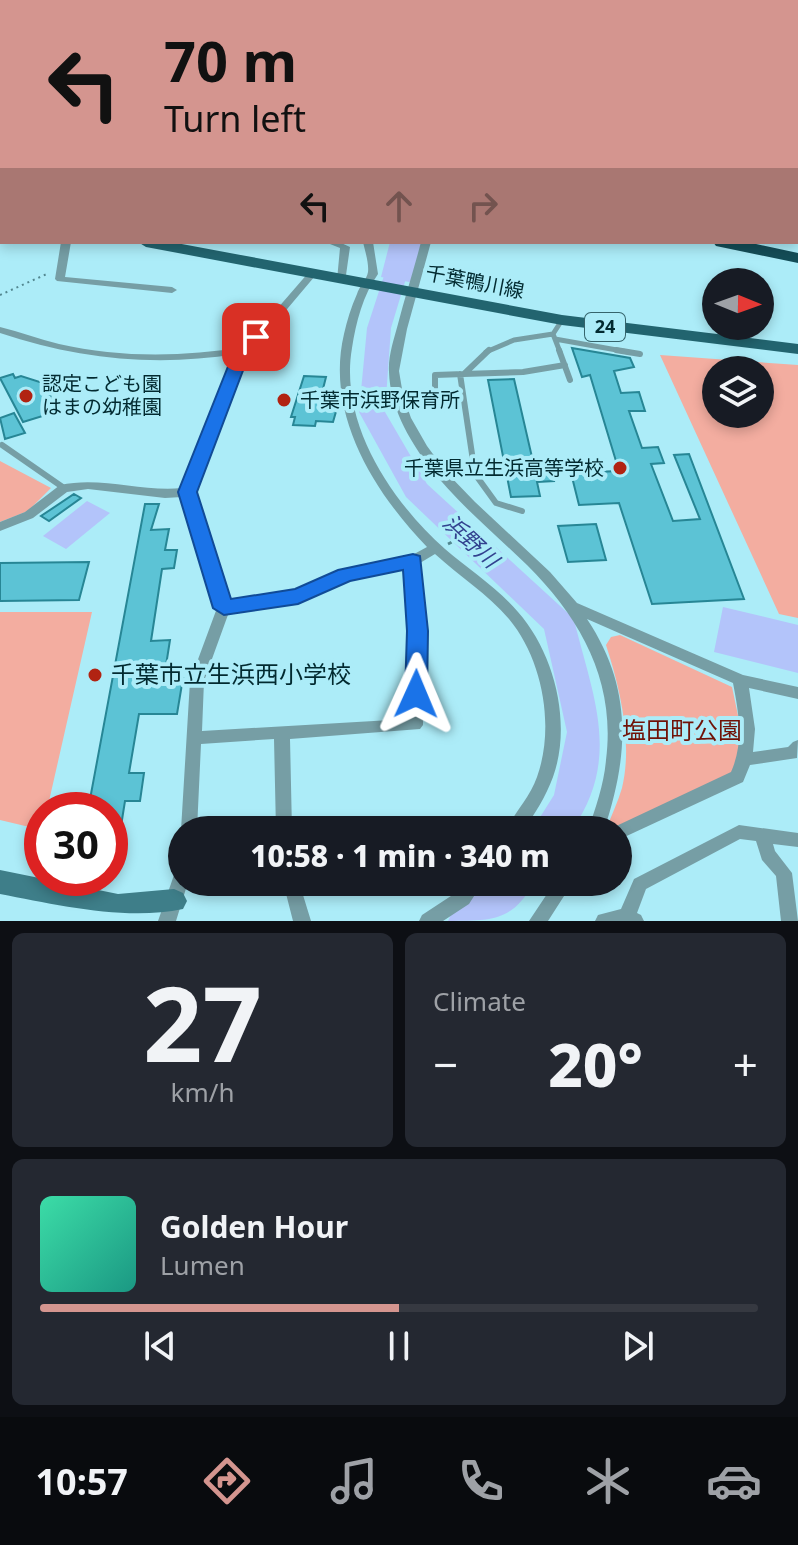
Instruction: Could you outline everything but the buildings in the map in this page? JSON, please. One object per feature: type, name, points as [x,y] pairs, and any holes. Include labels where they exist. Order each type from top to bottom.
[{"type":"highway","points":[[732,244],[798,258]]},
{"type":"highway","points":[[762,244],[798,252]]},
{"type":"main road","name":"千葉鴨川線","points":[[169,244],[192,246],[312,274],[415,293],[556,331],[798,349]]},
{"type":"street","points":[[66,244],[60,279],[172,290]]},
{"type":"street","points":[[336,244],[345,247],[342,280]]},
{"type":"street","points":[[368,244],[373,274],[343,355],[342,378],[352,423],[370,461],[440,547],[516,618],[545,673],[552,724],[547,774],[522,816]]},
{"type":"street","points":[[426,244],[393,367],[399,404],[419,445],[449,486],[543,572],[576,608],[602,655],[615,702],[617,754],[602,816]]},
{"type":"street","points":[[190,816],[197,681],[224,608],[187,492],[245,350],[312,274]]},
{"type":"street","points":[[0,330],[134,361],[202,358],[245,350]]},
{"type":"street","points":[[0,527],[29,515],[64,488],[88,485],[165,494],[187,492]]},
{"type":"street","points":[[224,608],[298,596],[345,575],[413,561],[440,547]]},
{"type":"street","points":[[194,738],[415,725],[417,631],[413,561]]},
{"type":"street","points":[[576,608],[740,680],[798,693]]},
{"type":"street","points":[[632,826],[737,777],[746,759],[748,729],[740,680]]},
{"type":"street","points":[[282,733],[284,816]]},
{"type":"street","points":[[746,759],[792,753],[798,746]]},
{"type":"street","points":[[604,921],[631,918],[640,884],[739,832],[798,840]]},
{"type":"street","points":[[762,835],[768,855],[784,873],[790,921]]},
{"type":"street","points":[[0,882],[118,906],[171,911]]},
{"type":"street","points":[[295,896],[302,921]]},
{"type":"street","points":[[428,921],[464,896]]},
{"type":"street","points":[[538,921],[555,896]]},
{"type":"lane","points":[[522,511],[496,503],[475,474],[462,374],[479,354],[510,339],[556,331],[640,354]]},
{"type":"lane","points":[[556,331],[570,380]]},
{"type":"lane","points":[[435,399],[435,375],[523,372],[565,365]]},
{"type":"lane","points":[[2,445],[64,488]]},
{"type":"path","points":[[0,295],[38,275],[61,272]]},
{"type":"path","points":[[440,547],[488,524]]},
{"type":"green space","points":[[660,355],[702,358],[702,428],[774,428],[774,363],[798,365],[798,618],[779,614]]},
{"type":"green space","points":[[0,461],[51,488],[28,511],[0,522]]},
{"type":"green space","points":[[0,612],[92,612],[51,792],[24,792],[24,826],[0,820]]},
{"type":"green space","name":"塩田町公園","points":[[620,635],[732,687],[744,744],[734,773],[632,821],[632,816],[611,816],[620,793],[626,752],[623,715],[606,645],[611,637]]},
{"type":"water","points":[[389,244],[424,244],[415,283],[381,277]]},
{"type":"water","points":[[87,501],[110,513],[66,549],[43,536]]},
{"type":"water","points":[[723,607],[798,625],[798,673],[714,652]]},
{"type":"waterway","name":"浜野川","points":[[405,244],[379,328],[372,412],[416,490],[559,624],[585,732],[572,800],[561,816]]},
{"type":"waterway","name":"浜野川","points":[[468,921],[505,896]]},
{"type":"place","name":"認定こども園 はまの幼稚園","points":[[26,396]]},
{"type":"place","name":"千葉市浜野保育所","points":[[284,400]]},
{"type":"place","name":"千葉県立生浜高等学校","points":[[620,468]]},
{"type":"place","name":"千葉市立生浜西小学校","points":[[95,675]]},
{"type":"route","points":[[256,337],[239,359],[187,492],[224,608],[298,596],[345,575],[413,561],[417,631],[416,694]]}]
